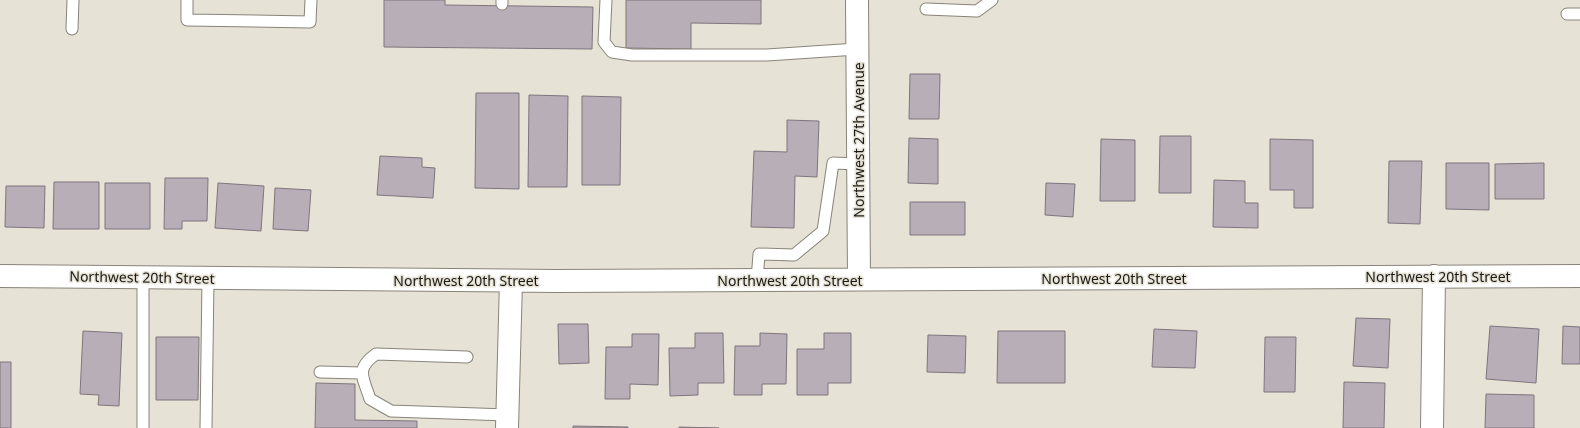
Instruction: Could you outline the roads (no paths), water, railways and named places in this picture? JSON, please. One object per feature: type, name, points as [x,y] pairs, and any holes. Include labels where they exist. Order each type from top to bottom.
[{"type":"street","name":"Northwest 27th Avenue","points":[[857,0],[859,279]]},
{"type":"street","name":"Northwest 20th Street","points":[[0,276],[511,281],[1580,276]]},
{"type":"street","points":[[1432,428],[1434,276]]},
{"type":"street","points":[[507,422],[511,281]]},
{"type":"lane","points":[[72,29],[73,0]]},
{"type":"lane","points":[[187,0],[187,20],[310,22],[311,0]]},
{"type":"lane","points":[[606,0],[604,42],[612,52],[632,55],[760,55],[857,49]]},
{"type":"lane","points":[[926,9],[977,11],[992,0]]},
{"type":"lane","points":[[1567,14],[1580,14]]},
{"type":"lane","points":[[757,280],[759,254],[794,254],[823,231],[833,163],[858,164]]},
{"type":"lane","points":[[143,277],[143,428]]},
{"type":"lane","points":[[206,428],[208,278]]},
{"type":"lane","points":[[466,357],[376,354],[365,362],[362,373],[370,399],[391,411],[507,422]]},
{"type":"lane","points":[[320,372],[362,373]]}]
